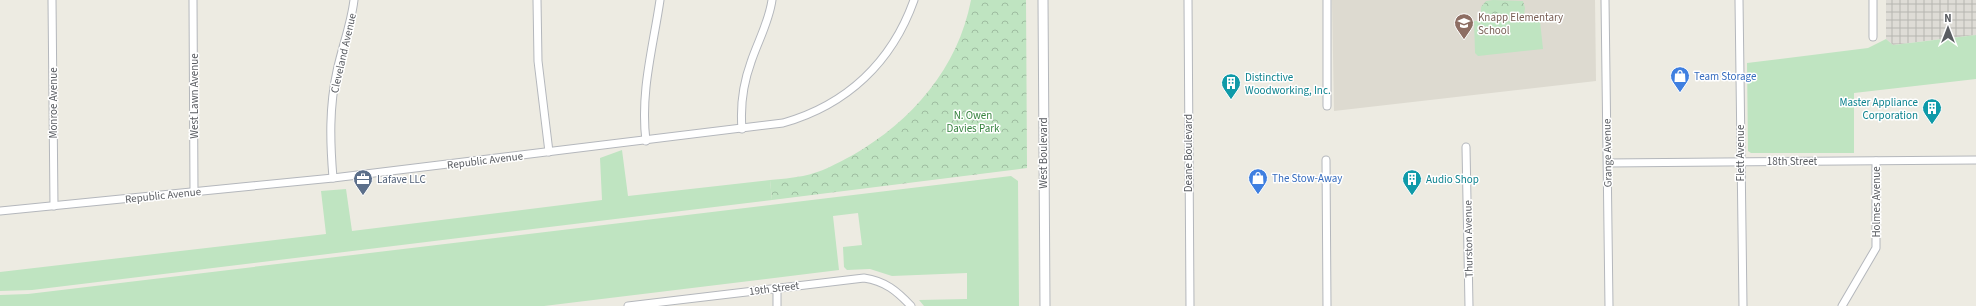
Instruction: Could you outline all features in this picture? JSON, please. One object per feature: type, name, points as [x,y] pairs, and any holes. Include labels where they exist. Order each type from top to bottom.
[{"type":"street","name":"Monroe Avenue","points":[[52,0],[54,206]]},
{"type":"street","name":"West Lawn Avenue","points":[[193,0],[194,192]]},
{"type":"street","name":"Cleveland Avenue","points":[[333,178],[330,141],[333,94],[337,70],[350,27],[354,0]]},
{"type":"street","points":[[537,0],[538,60],[549,152]]},
{"type":"street","points":[[646,140],[643,122],[646,79],[660,0]]},
{"type":"street","points":[[742,129],[740,112],[743,88],[751,60],[768,19],[772,0]]},
{"type":"street","name":"Republic Avenue","points":[[0,211],[333,178],[742,129],[798,119],[827,106],[853,89],[876,68],[902,29],[914,0]]},
{"type":"street","name":"West Boulevard","points":[[1043,0],[1045,306]]},
{"type":"street","name":"Deane Boulevard","points":[[1188,0],[1190,306]]},
{"type":"street","points":[[1327,0],[1327,106]]},
{"type":"street","name":"Grange Avenue","points":[[1606,0],[1609,306]]},
{"type":"street","name":"Flett Avenue","points":[[1739,0],[1743,306]]},
{"type":"street","points":[[1873,0],[1873,37]]},
{"type":"street","name":"Thurston Avenue","points":[[1466,147],[1469,306]]},
{"type":"street","points":[[1326,160],[1327,306]]},
{"type":"street","name":"18th Street","points":[[1608,163],[1976,160]]},
{"type":"street","name":"Holmes Avenue","points":[[1842,306],[1876,248],[1876,161]]},
{"type":"street","name":"19th Street","points":[[629,306],[855,279],[874,280],[892,287],[911,306]]},
{"type":"street","points":[[777,288],[777,306]]},
{"type":"shaded area","name":"Knapp Elementary School","points":[[1332,0],[1595,0],[1596,81],[1334,111]]},
{"type":"shaded area","points":[[1886,0],[1976,0],[1976,35],[1893,45],[1886,39]]},
{"type":"green space","name":"N. Owen Davies Park","points":[[971,0],[1026,0],[1027,168],[772,200],[770,180],[809,175],[835,164],[853,155],[874,141],[913,109],[944,70],[965,25]]},
{"type":"green space","points":[[1486,1],[1523,1],[1525,8],[1524,15],[1513,20],[1485,16],[1481,14],[1481,7]]},
{"type":"green space","points":[[1474,21],[1540,21],[1543,49],[1478,56],[1475,53]]},
{"type":"green space","points":[[1976,35],[1976,79],[1854,93],[1854,153],[1751,153],[1748,151],[1747,63],[1868,48],[1886,39],[1893,45]]},
{"type":"green space","points":[[622,150],[628,196],[770,180],[772,200],[32,290],[0,291],[0,272],[326,234],[321,191],[346,189],[352,231],[602,200],[600,158]]},
{"type":"green space","points":[[1011,176],[1018,181],[1019,306],[924,306],[919,300],[967,299],[967,273],[892,276],[870,269],[847,270],[844,267],[843,247],[862,245],[858,213],[833,216],[839,270],[544,306],[0,306],[0,295],[28,294]]},
{"type":"place","name":"Knapp Elementary School","points":[[1464,40]]},
{"type":"place","name":"Team Storage","points":[[1680,93]]},
{"type":"place","name":"Distinctive Woodworking, Inc.","points":[[1231,100]]},
{"type":"place","name":"Master Appliance Corporation","points":[[1932,125]]},
{"type":"place","name":"The Stow-Away","points":[[1258,195]]},
{"type":"place","name":"Lafave LLC","points":[[363,196]]},
{"type":"place","name":"Audio Shop","points":[[1412,196]]}]
